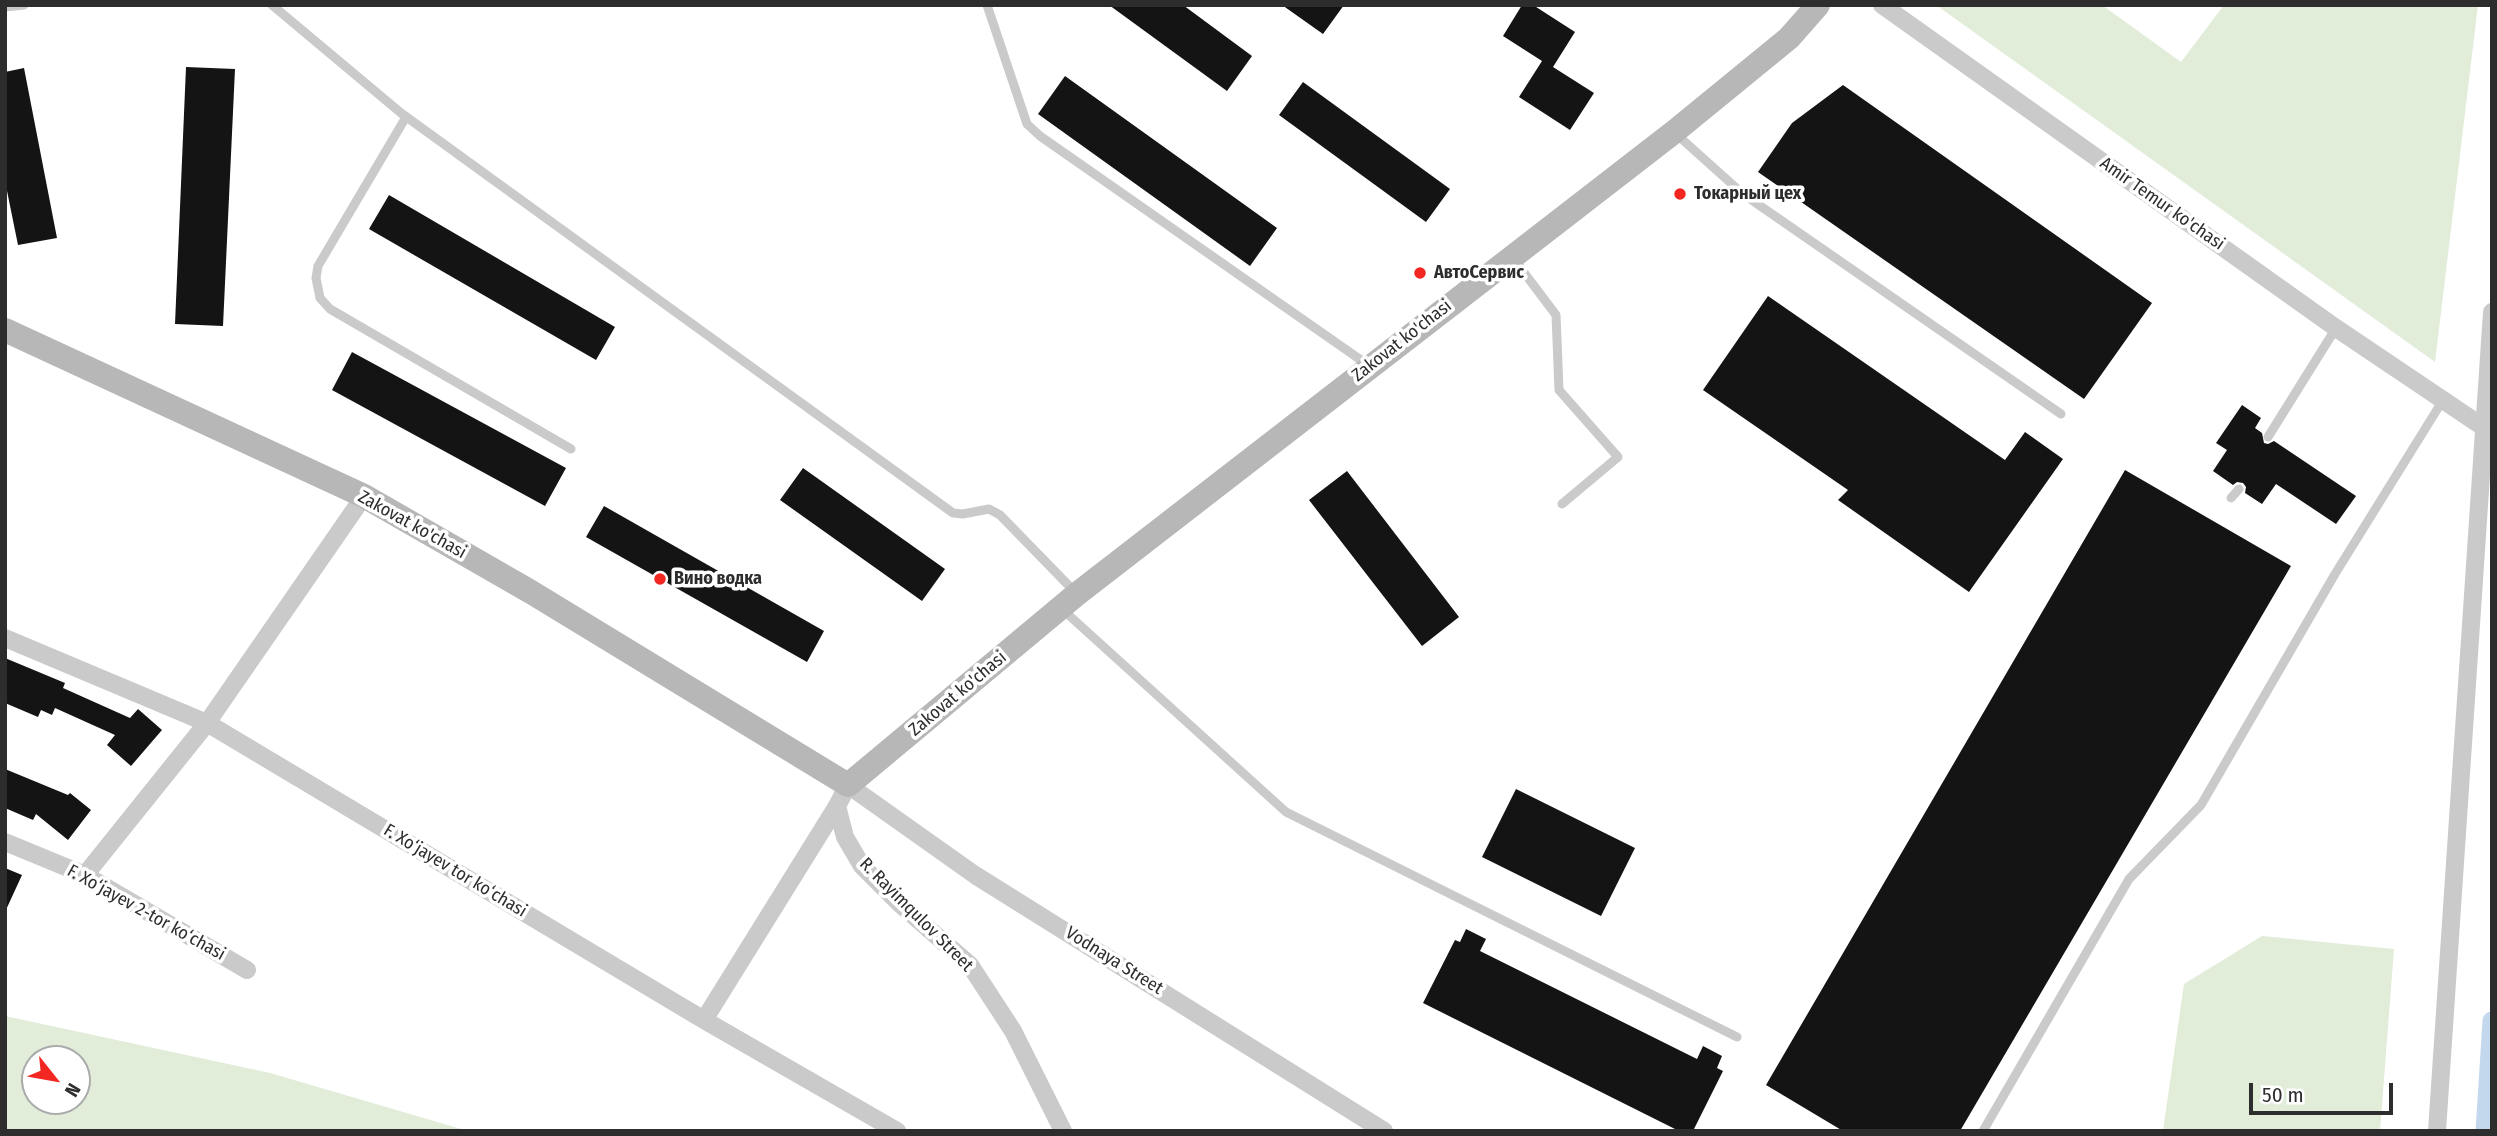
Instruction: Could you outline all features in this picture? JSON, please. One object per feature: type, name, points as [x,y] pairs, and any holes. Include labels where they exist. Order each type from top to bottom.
[{"type":"main road","name":"Zakovat ko'chasi","points":[[5,330],[364,496],[531,592],[843,796],[1069,601],[1674,132],[1789,38],[1818,5]]},
{"type":"street","name":"Amir Temur ko'chasi","points":[[1882,5],[2336,328],[2492,433]]},
{"type":"street","points":[[2437,1131],[2492,312]]},
{"type":"street","points":[[85,875],[206,723],[364,496]]},
{"type":"street","name":"F. Xo‘jayev tor ko‘chasi","points":[[5,638],[206,723],[704,1020],[897,1131]]},
{"type":"street","points":[[704,1020],[843,796]]},
{"type":"street","name":"R. Rayimqulov Street","points":[[843,796],[845,837],[862,866],[899,903],[970,965],[1013,1031],[1063,1131]]},
{"type":"street","name":"Vodnaya Street","points":[[843,796],[975,875],[1384,1131]]},
{"type":"street","name":"F. Xo‘jayev 2-tor ko‘chasi","points":[[5,842],[85,875],[247,970]]},
{"type":"lane","points":[[5,7],[24,5]]},
{"type":"lane","points":[[272,5],[406,117],[953,513],[989,509],[1000,515],[1069,601],[1286,812],[1737,1037]]},
{"type":"lane","points":[[986,5],[1027,124],[1040,136],[1369,366]]},
{"type":"lane","points":[[406,117],[318,265],[316,278],[320,298],[330,309],[571,449]]},
{"type":"lane","points":[[1674,132],[1742,194],[2061,414]]},
{"type":"lane","points":[[1512,256],[1556,316],[1559,390],[1618,457],[1562,504]]},
{"type":"lane","points":[[2268,438],[2336,328]]},
{"type":"lane","points":[[1983,1131],[2129,879],[2201,805],[2335,574],[2443,400]]},
{"type":"lane","points":[[2231,498],[2239,489]]},
{"type":"green space","points":[[1936,5],[2102,5],[2181,62],[2224,5],[2478,5],[2435,362]]},
{"type":"green space","points":[[2262,936],[2394,949],[2380,1131],[2163,1131],[2184,984]]},
{"type":"green space","points":[[5,1016],[270,1073],[468,1131],[5,1131]]},
{"type":"building","points":[[1109,5],[1183,5],[1252,56],[1227,91]]},
{"type":"building","points":[[1282,5],[1344,5],[1323,34]]},
{"type":"building","points":[[1522,5],[1533,5],[1575,32],[1553,67],[1594,93],[1570,130],[1519,97],[1542,61],[1503,36]]},
{"type":"building","points":[[186,67],[235,69],[223,326],[175,324]]},
{"type":"building","points":[[24,68],[57,238],[18,245],[5,181],[5,72]]},
{"type":"building","points":[[1065,76],[1277,228],[1250,266],[1038,114]]},
{"type":"building","points":[[1303,82],[1450,189],[1426,222],[1279,115]]},
{"type":"building","points":[[1843,85],[2152,303],[2084,399],[1758,172],[1792,123]]},
{"type":"building","points":[[389,195],[615,327],[596,360],[369,229]]},
{"type":"building","points":[[1768,296],[2005,460],[2025,432],[2063,459],[1969,592],[1838,500],[1848,490],[1703,390]]},
{"type":"building","points":[[352,352],[566,468],[545,506],[332,390]]},
{"type":"building","points":[[2242,405],[2261,418],[2255,428],[2262,433],[2264,443],[2274,441],[2356,496],[2336,524],[2276,484],[2262,504],[2245,493],[2246,487],[2243,483],[2237,482],[2233,485],[2213,471],[2227,450],[2216,443]]},
{"type":"building","points":[[803,468],[945,569],[922,601],[780,500]]},
{"type":"building","points":[[2125,470],[2291,566],[1960,1131],[1843,1131],[1766,1085]]},
{"type":"building","points":[[1347,471],[1459,617],[1422,646],[1309,500]]},
{"type":"building","points":[[604,506],[824,631],[807,662],[586,537]]},
{"type":"building","points":[[5,658],[65,683],[63,688],[130,718],[138,709],[162,730],[131,766],[107,745],[115,735],[55,708],[52,715],[41,710],[38,717],[5,703]]},
{"type":"building","points":[[5,769],[68,795],[70,793],[91,810],[68,840],[36,814],[33,820],[5,808]]},
{"type":"building","points":[[1516,789],[1635,848],[1601,916],[1482,857]]},
{"type":"building","points":[[5,868],[22,875],[5,912]]},
{"type":"building","points":[[1466,929],[1486,939],[1480,951],[1697,1059],[1703,1046],[1722,1056],[1717,1068],[1723,1071],[1693,1131],[1679,1131],[1423,1003],[1455,940],[1460,942]]},
{"type":"waterway","points":[[2485,1131],[2492,1021]]},
{"type":"place","name":"Токарный цех","points":[[1680,194]]},
{"type":"place","name":"АвтоСервис","points":[[1420,273]]},
{"type":"place","name":"Вино водка","points":[[660,579]]}]
